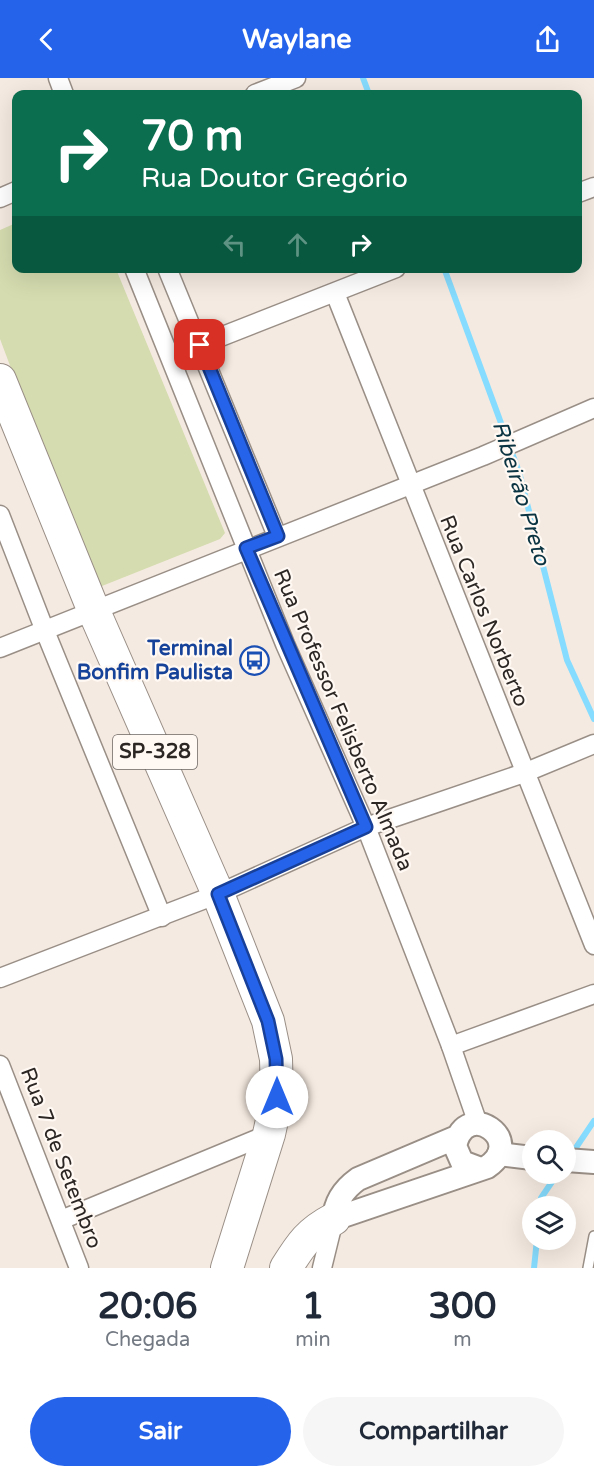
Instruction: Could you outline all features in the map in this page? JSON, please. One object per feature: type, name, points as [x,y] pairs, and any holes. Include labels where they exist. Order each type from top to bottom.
[{"type":"highway","name":"SP-328","points":[[0,380],[7,418],[218,894],[268,1021],[274,1049],[277,1097],[269,1134],[227,1268]]},
{"type":"highway","points":[[286,1268],[300,1245],[315,1229],[334,1219]]},
{"type":"street","points":[[265,90],[296,78]]},
{"type":"street","name":"Rua Professor Felisberto Almada","points":[[136,273],[246,548],[366,827],[451,1046],[478,1124]]},
{"type":"street","points":[[169,273],[278,536]]},
{"type":"street","points":[[200,345],[384,273]]},
{"type":"street","name":"Rua Carlos Norberto","points":[[335,293],[594,945]]},
{"type":"street","points":[[0,648],[246,548],[483,456],[594,408]]},
{"type":"street","points":[[0,515],[162,917]]},
{"type":"street","points":[[0,978],[218,894],[366,827],[524,773],[589,746]]},
{"type":"street","points":[[451,1046],[594,994]]},
{"type":"street","name":"Rua 7 de Setembro","points":[[0,1065],[79,1268]]},
{"type":"street","points":[[322,1268],[334,1219],[339,1199],[347,1187],[358,1179],[457,1137],[469,1125],[487,1125],[516,1156],[334,1219]]},
{"type":"street","points":[[61,1220],[269,1134]]},
{"type":"street","points":[[457,1137],[455,1146],[462,1161],[478,1168]]},
{"type":"street","points":[[576,1161],[594,1162]]},
{"type":"lane","points":[[588,1268],[594,1236]]},
{"type":"green space","points":[[12,225],[12,273],[118,273],[225,533],[220,539],[102,586],[92,583],[0,339],[0,230]]},
{"type":"waterway","name":"Ribeirão Preto","points":[[363,78],[368,90]]},
{"type":"waterway","name":"Ribeirão Preto","points":[[446,273],[519,472],[567,660],[594,719]]},
{"type":"waterway","name":"Ribeirão Preto","points":[[576,1148],[594,1121]]},
{"type":"waterway","name":"Ribeirão Preto","points":[[542,1196],[551,1184]]},
{"type":"waterway","name":"Ribeirão Preto","points":[[534,1268],[536,1250]]},
{"type":"place","name":"Terminal Bonfim Paulista","points":[[254,660]]},
{"type":"route","points":[[200,345],[278,536],[246,548],[285,644],[366,827],[218,894],[268,1021],[276,1059],[277,1097]]}]
